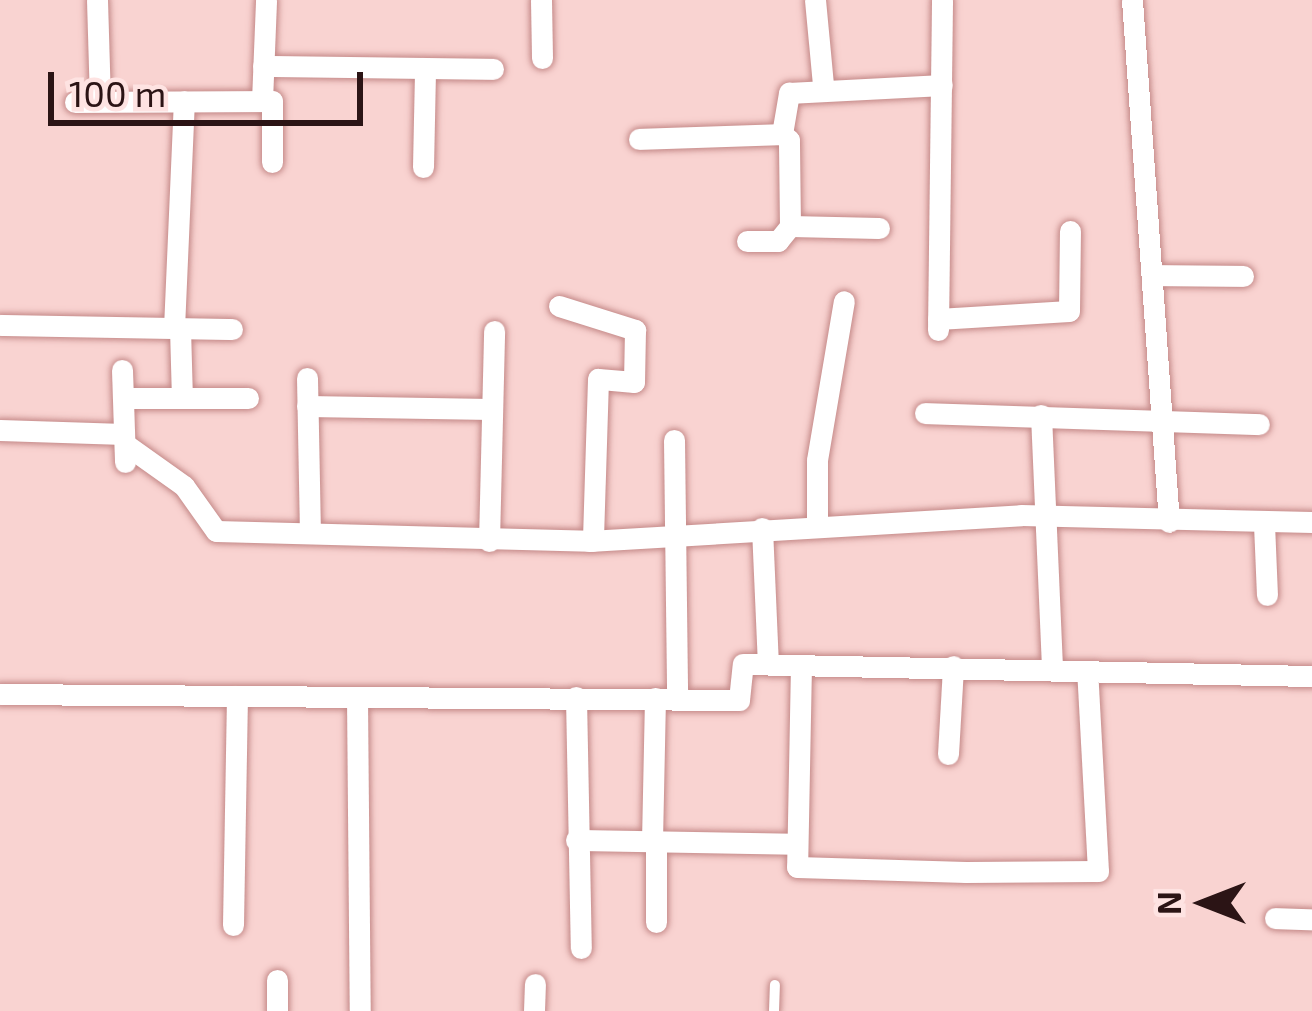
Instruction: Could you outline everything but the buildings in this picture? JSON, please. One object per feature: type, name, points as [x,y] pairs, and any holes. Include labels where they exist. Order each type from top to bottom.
[{"type":"street","points":[[97,0],[100,101]]},
{"type":"street","points":[[262,101],[266,0]]},
{"type":"street","points":[[541,0],[542,58]]},
{"type":"street","points":[[815,0],[823,85]]},
{"type":"street","points":[[942,0],[938,325],[1069,311],[1070,231]]},
{"type":"street","points":[[1132,0],[1169,522]]},
{"type":"street","points":[[263,66],[493,69]]},
{"type":"street","points":[[423,167],[425,68]]},
{"type":"street","points":[[782,134],[789,93],[823,85],[942,85]]},
{"type":"street","points":[[182,398],[177,328],[184,101]]},
{"type":"street","points":[[74,102],[272,101],[272,162]]},
{"type":"street","points":[[639,139],[782,134],[790,140],[790,226],[778,241],[747,241]]},
{"type":"street","points":[[790,226],[879,228]]},
{"type":"street","points":[[1154,275],[1243,276]]},
{"type":"street","points":[[817,524],[817,460],[844,302]]},
{"type":"street","points":[[560,306],[635,331],[634,382],[598,379],[593,541]]},
{"type":"street","points":[[0,325],[232,329]]},
{"type":"street","points":[[489,541],[494,332]]},
{"type":"street","points":[[122,370],[124,447]]},
{"type":"street","points":[[308,378],[310,532]]},
{"type":"street","points":[[123,398],[248,398]]},
{"type":"street","points":[[307,406],[490,409]]},
{"type":"street","points":[[926,413],[1259,424]]},
{"type":"street","points":[[1041,416],[1052,670]]},
{"type":"street","points":[[0,430],[124,447],[184,486],[216,531],[593,541],[817,524],[1044,516],[1312,523]]},
{"type":"street","points":[[656,922],[654,841],[676,538],[674,440]]},
{"type":"street","points":[[1264,524],[1268,595]]},
{"type":"street","points":[[762,528],[768,664]]},
{"type":"street","points":[[0,694],[740,700],[743,664],[1312,676]]},
{"type":"street","points":[[801,664],[797,867],[1099,871],[1087,671]]},
{"type":"street","points":[[948,754],[953,666]]},
{"type":"street","points":[[233,925],[237,696]]},
{"type":"street","points":[[357,697],[360,1011]]},
{"type":"street","points":[[576,698],[581,948]]},
{"type":"street","points":[[576,840],[797,844]]},
{"type":"street","points":[[1275,918],[1312,919]]},
{"type":"street","points":[[277,980],[277,1011]]},
{"type":"street","points":[[534,1011],[535,984]]},
{"type":"lane","points":[[774,1011],[775,985]]}]
